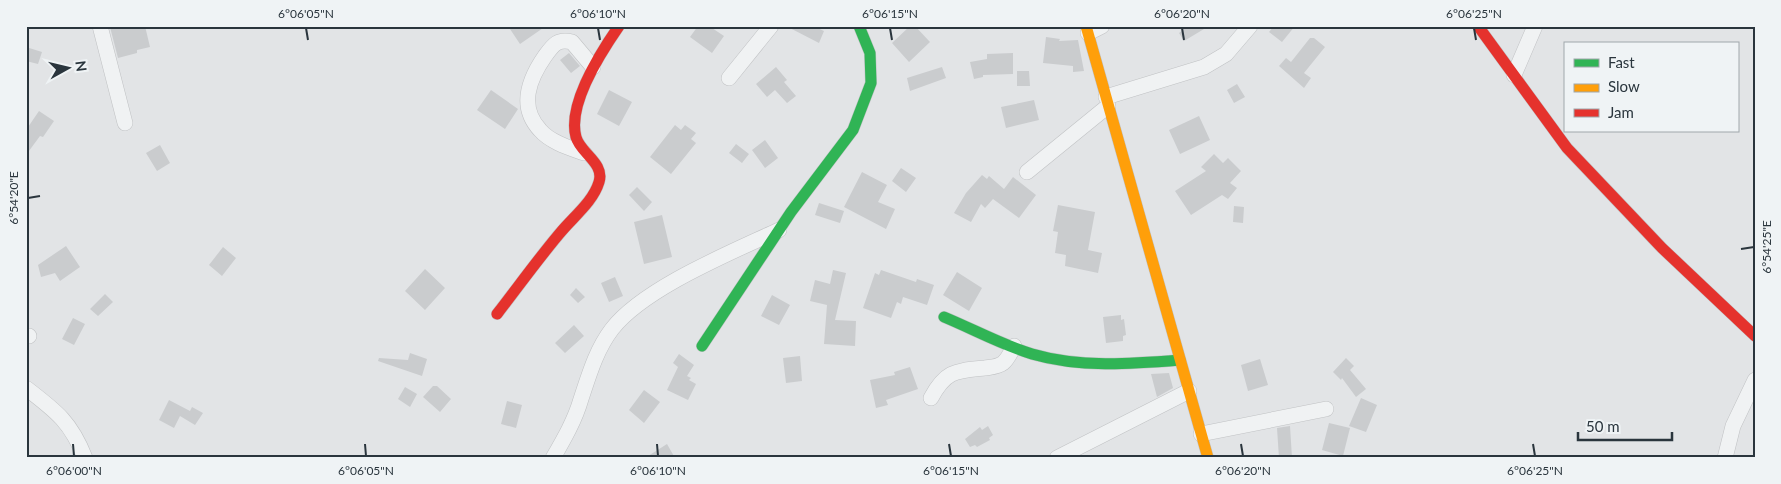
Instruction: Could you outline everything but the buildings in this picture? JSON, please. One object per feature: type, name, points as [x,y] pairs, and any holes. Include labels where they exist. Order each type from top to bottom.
[{"type":"street","points":[[100,26],[125,123]]},
{"type":"street","points":[[584,153],[574,129],[578,106],[599,54],[618,26]]},
{"type":"street","points":[[728,78],[771,26]]},
{"type":"street","points":[[702,346],[778,230],[853,130],[863,109],[871,83],[870,54],[859,26]]},
{"type":"street","points":[[1102,26],[1087,30],[1208,458]]},
{"type":"street","points":[[1027,172],[1107,101],[1204,67],[1226,54],[1250,26]]},
{"type":"street","points":[[1478,26],[1567,148],[1662,248],[1755,336]]},
{"type":"street","points":[[1514,75],[1534,26]]},
{"type":"street","points":[[497,314],[561,231],[583,208],[599,181],[600,170],[595,162],[584,153],[562,144],[541,132],[534,123],[528,109],[528,92],[534,72],[554,43],[560,41],[572,42],[593,67]]},
{"type":"street","points":[[553,458],[581,400],[589,371],[612,330],[638,304],[689,273],[778,230]]},
{"type":"street","points":[[944,317],[1039,356],[1090,364],[1125,365],[1180,360]]},
{"type":"street","points":[[932,398],[939,384],[946,376],[955,371],[995,366],[1003,363],[1014,346]]},
{"type":"street","points":[[1725,458],[1734,426],[1755,380]]},
{"type":"street","points":[[26,388],[62,417],[76,434],[85,458]]},
{"type":"street","points":[[1057,458],[1189,391]]},
{"type":"street","points":[[1201,434],[1326,410]]},
{"type":"traffic: fast","points":[[702,346],[791,212],[853,130],[871,83],[870,53],[859,26]]},
{"type":"traffic: fast","points":[[944,317],[1010,346],[1050,358],[1105,364],[1180,360]]},
{"type":"traffic: slow","points":[[1086,26],[1208,458]]},
{"type":"traffic: jam","points":[[497,314],[552,243],[587,203],[599,182],[600,175],[598,169],[578,143],[576,137],[576,109],[587,79],[619,26]]},
{"type":"traffic: jam","points":[[1478,26],[1567,148],[1662,248],[1755,336]]}]
